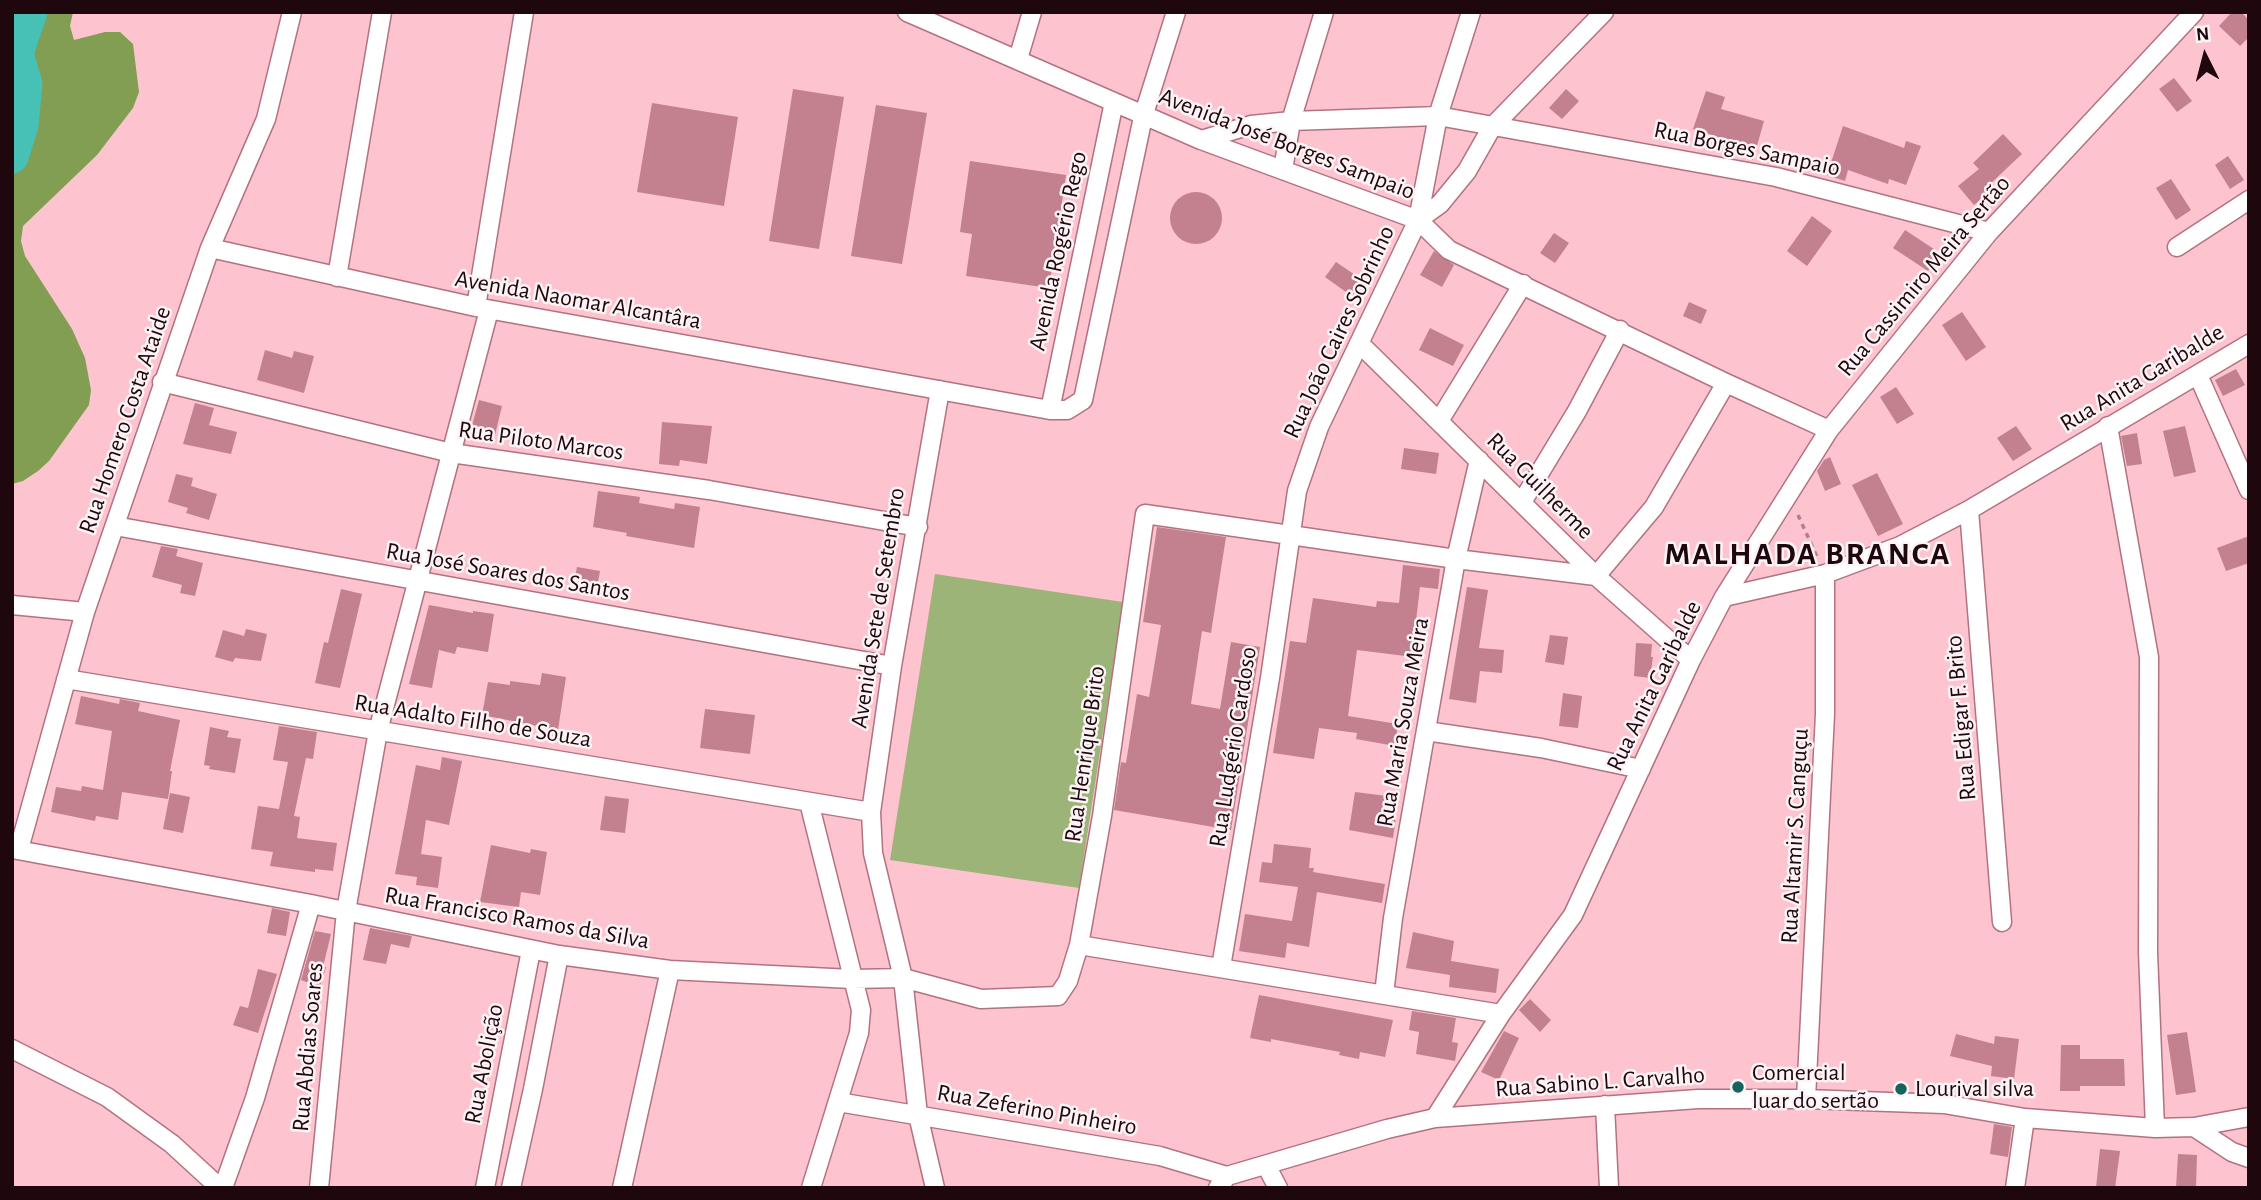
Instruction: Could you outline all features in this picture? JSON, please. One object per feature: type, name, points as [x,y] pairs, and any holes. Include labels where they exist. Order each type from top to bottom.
[{"type":"street","name":"Rua Homero Costa Ataide","points":[[16,849],[85,612],[162,382],[210,248],[266,119],[292,12]]},
{"type":"street","points":[[337,277],[382,12]]},
{"type":"street","name":"Rua Abdias Soares","points":[[320,1188],[346,911],[378,730],[451,453],[483,308],[524,12]]},
{"type":"street","name":"Avenida José Borges Sampaio","points":[[907,12],[1143,117],[1418,220],[1449,250],[1829,430]]},
{"type":"street","points":[[1018,60],[1032,12]]},
{"type":"street","points":[[940,390],[1050,410],[1067,410],[1083,400],[1143,117],[1176,12]]},
{"type":"street","points":[[1283,170],[1291,121],[1324,12]]},
{"type":"street","points":[[1418,220],[1438,116],[1471,12]]},
{"type":"street","name":"Rua João Caires Sobrinho","points":[[1290,534],[1297,491],[1319,427],[1418,220],[1440,204],[1467,170],[1492,127],[1604,12]]},
{"type":"street","name":"Rua Cassimiro Meira Sertão","points":[[1724,597],[1829,430],[1989,232],[2194,12]]},
{"type":"street","name":"Avenida Rogério Rego","points":[[1050,410],[1114,102]]},
{"type":"street","name":"Rua Borges Sampaio","points":[[1201,140],[1251,125],[1438,116],[1776,177],[1989,232]]},
{"type":"street","points":[[2177,247],[2249,200]]},
{"type":"street","name":"Avenida Naomar Alcantâra","points":[[210,248],[483,308],[940,390]]},
{"type":"street","points":[[1439,421],[1523,285]]},
{"type":"street","points":[[1522,502],[1577,411],[1620,330]]},
{"type":"street","name":"Rua Guilherme","points":[[1359,343],[1596,576],[1691,660]]},
{"type":"street","name":"Rua Anita Garibalde","points":[[1435,1118],[1501,1014],[1573,915],[1691,660],[1724,597],[1825,574],[1900,546],[1969,510],[2249,344]]},
{"type":"street","points":[[2198,375],[2249,490]]},
{"type":"street","name":"Rua Piloto Marcos","points":[[162,382],[451,453],[709,490],[918,527]]},
{"type":"street","points":[[1290,534],[1456,559],[1596,576],[1654,507],[1726,383]]},
{"type":"street","name":"Avenida Sete de Setembro","points":[[934,1188],[918,1115],[902,978],[873,853],[871,812],[892,666],[940,390]]},
{"type":"street","points":[[2109,426],[2150,657],[2148,952],[2155,1129]]},
{"type":"street","name":"Rua Maria Souza Meira","points":[[1384,994],[1393,918],[1456,559],[1479,460]]},
{"type":"street","name":"Rua Edigar F. Brito","points":[[1969,510],[2003,922]]},
{"type":"street","name":"Rua Henrique Brito","points":[[1058,996],[1068,981],[1079,945],[1102,816],[1145,514],[1290,534]]},
{"type":"street","name":"Rua José Soares dos Santos","points":[[116,526],[892,666]]},
{"type":"street","name":"Rua Ludgério Cardoso","points":[[1221,967],[1270,678],[1290,534]]},
{"type":"street","name":"Rua Altamir S. Canguçu","points":[[1806,1099],[1825,714],[1825,574]]},
{"type":"street","points":[[12,605],[85,612]]},
{"type":"street","name":"Rua Adalto Filho de Souza","points":[[66,679],[871,812]]},
{"type":"street","points":[[1426,731],[1541,748],[1641,769]]},
{"type":"street","points":[[809,802],[861,1010],[859,1033],[811,1188]]},
{"type":"street","name":"Rua Francisco Ramos da Silva","points":[[16,849],[312,904],[559,955],[670,970],[852,979],[902,978],[981,999],[1058,996]]},
{"type":"street","points":[[12,1049],[107,1097],[172,1144],[222,1188],[255,1098],[312,904]]},
{"type":"street","points":[[1079,945],[1501,1014]]},
{"type":"street","name":"Rua Abolição","points":[[485,1188],[531,950]]},
{"type":"street","points":[[511,1188],[559,955]]},
{"type":"street","points":[[622,1188],[670,970]]},
{"type":"street","name":"Rua Sabino L. Carvalho","points":[[1223,1182],[1266,1165],[1387,1129],[1435,1118],[1698,1099],[1806,1099],[1944,1104],[2025,1118],[2155,1129],[2194,1126],[2249,1116]]},
{"type":"street","name":"Rua Zeferino Pinheiro","points":[[838,1102],[1160,1156],[1223,1182]]},
{"type":"street","points":[[1605,1105],[1609,1188]]},
{"type":"street","points":[[2015,1188],[2025,1118]]},
{"type":"street","points":[[2194,1126],[2232,1152],[2249,1158]]},
{"type":"street","points":[[1266,1165],[1278,1188]]},
{"type":"path","points":[[1788,494],[1825,574]]},
{"type":"green space","points":[[16,12],[73,12],[70,26],[74,40],[105,32],[120,32],[133,44],[139,92],[133,108],[97,155],[23,226],[21,241],[25,256],[72,329],[85,358],[91,390],[89,405],[49,461],[23,481],[12,484],[12,25]]},
{"type":"green space","points":[[935,574],[1123,602],[1079,888],[890,860]]},
{"type":"building","points":[[2232,12],[2241,12],[2249,20],[2249,37],[2240,46],[2219,26]]},
{"type":"building","points":[[2174,78],[2192,101],[2177,112],[2159,89]]},
{"type":"building","points":[[793,89],[844,97],[819,249],[769,241]]},
{"type":"building","points":[[1566,89],[1579,101],[1562,119],[1549,108]]},
{"type":"building","points":[[1706,91],[1725,97],[1721,109],[1764,121],[1753,160],[1731,154],[1734,142],[1693,129]]},
{"type":"building","points":[[652,103],[738,117],[724,206],[637,192]]},
{"type":"building","points":[[876,105],[927,113],[902,264],[851,256]]},
{"type":"building","points":[[1843,126],[1904,148],[1906,141],[1921,146],[1906,185],[1889,179],[1888,184],[1848,170],[1845,181],[1827,175]]},
{"type":"building","points":[[2003,134],[2022,154],[1988,186],[1992,191],[1974,205],[1958,186],[1979,169],[1973,163]]},
{"type":"building","points":[[2228,156],[2244,180],[2230,189],[2215,165]]},
{"type":"building","points":[[970,161],[1066,175],[1049,288],[966,276],[972,234],[960,232]]},
{"type":"building","points":[[2171,179],[2191,210],[2176,220],[2156,188]]},
{"type":"building","points":[[1196,192],[1206,194],[1214,200],[1220,208],[1220,228],[1214,236],[1206,242],[1196,244],[1186,242],[1178,236],[1172,228],[1170,218],[1172,208],[1178,200],[1186,194]]},
{"type":"building","points":[[1812,216],[1832,231],[1807,266],[1787,251]]},
{"type":"building","points":[[1905,230],[1940,253],[1928,271],[1893,248]]},
{"type":"building","points":[[1554,233],[1569,243],[1555,263],[1540,253]]},
{"type":"building","points":[[1434,251],[1454,265],[1442,287],[1420,275]]},
{"type":"building","points":[[1336,262],[1364,281],[1353,297],[1325,277]]},
{"type":"building","points":[[1689,302],[1707,310],[1701,324],[1683,316]]},
{"type":"building","points":[[1962,312],[1986,347],[1966,361],[1942,325]]},
{"type":"building","points":[[1430,328],[1464,345],[1453,366],[1419,350]]},
{"type":"building","points":[[265,350],[292,358],[294,351],[314,356],[304,393],[257,380]]},
{"type":"building","points":[[2236,369],[2245,385],[2223,396],[2215,380]]},
{"type":"building","points":[[1896,387],[1914,414],[1897,424],[1880,397]]},
{"type":"building","points":[[479,400],[502,406],[495,435],[471,429]]},
{"type":"building","points":[[195,403],[214,408],[209,425],[237,432],[231,454],[183,444]]},
{"type":"building","points":[[662,422],[712,426],[707,464],[680,460],[679,466],[659,464]]},
{"type":"building","points":[[2016,426],[2032,449],[2013,461],[1997,438]]},
{"type":"building","points":[[2185,426],[2196,472],[2174,477],[2163,431]]},
{"type":"building","points":[[2137,433],[2142,464],[2127,466],[2121,436]]},
{"type":"building","points":[[1404,448],[1439,453],[1436,474],[1401,469]]},
{"type":"building","points":[[1830,457],[1841,484],[1825,491],[1817,471],[1824,460]]},
{"type":"building","points":[[1877,473],[1903,524],[1878,536],[1852,485]]},
{"type":"building","points":[[176,474],[193,478],[191,486],[217,494],[209,520],[186,513],[188,508],[168,502]]},
{"type":"building","points":[[598,491],[640,497],[639,503],[674,509],[675,503],[700,507],[694,548],[593,527]]},
{"type":"building","points":[[1157,527],[1226,537],[1211,633],[1202,631],[1191,704],[1220,709],[1231,642],[1260,647],[1231,830],[1114,810],[1121,762],[1126,763],[1137,694],[1149,697],[1161,625],[1143,622]]},
{"type":"building","points":[[2249,536],[2249,563],[2226,571],[2217,548]]},
{"type":"building","points":[[161,546],[178,549],[176,556],[203,563],[195,596],[180,593],[182,585],[152,577]]},
{"type":"building","points":[[1403,565],[1440,569],[1438,589],[1420,587],[1414,638],[1424,639],[1421,658],[1357,650],[1348,716],[1398,724],[1395,746],[1356,739],[1357,733],[1319,728],[1314,759],[1273,753],[1290,641],[1306,643],[1313,598],[1376,607],[1377,601],[1399,603]]},
{"type":"building","points":[[577,567],[600,571],[596,593],[573,588]]},
{"type":"building","points":[[1467,587],[1488,590],[1479,648],[1504,650],[1502,673],[1480,671],[1476,703],[1449,699]]},
{"type":"building","points":[[341,589],[362,594],[340,688],[315,683],[324,642],[328,643]]},
{"type":"building","points":[[429,605],[494,614],[488,652],[457,647],[455,654],[439,650],[432,688],[409,684]]},
{"type":"building","points":[[246,629],[267,634],[261,661],[235,658],[233,662],[215,657],[223,630],[244,636]]},
{"type":"building","points":[[1550,635],[1568,637],[1564,665],[1545,662]]},
{"type":"building","points":[[1636,643],[1652,644],[1650,678],[1634,676]]},
{"type":"building","points":[[542,673],[566,677],[558,730],[482,715],[488,682],[510,685],[510,681],[540,685]]},
{"type":"building","points":[[1563,693],[1582,696],[1578,728],[1559,726]]},
{"type":"building","points":[[81,696],[119,704],[120,699],[140,703],[138,711],[180,720],[170,771],[168,799],[122,792],[118,820],[96,816],[95,821],[51,812],[56,787],[81,791],[82,786],[103,790],[112,731],[75,724]]},
{"type":"building","points":[[705,709],[755,715],[750,754],[700,748]]},
{"type":"building","points":[[279,726],[317,732],[313,759],[306,758],[294,816],[300,817],[297,838],[337,843],[333,871],[315,869],[315,872],[270,866],[273,852],[251,849],[258,806],[279,809],[288,762],[273,760]]},
{"type":"building","points":[[210,727],[229,731],[227,737],[241,739],[235,773],[209,769],[210,766],[204,765]]},
{"type":"building","points":[[442,757],[462,761],[449,825],[426,820],[421,854],[442,857],[438,888],[416,885],[417,877],[395,874],[416,765],[440,770]]},
{"type":"building","points":[[1355,792],[1387,796],[1385,815],[1396,816],[1393,838],[1349,830]]},
{"type":"building","points":[[170,793],[190,797],[183,833],[163,829]]},
{"type":"building","points":[[605,796],[629,799],[625,833],[600,830]]},
{"type":"building","points":[[1274,844],[1311,848],[1309,868],[1314,868],[1313,872],[1385,884],[1382,903],[1317,892],[1309,947],[1287,943],[1285,958],[1239,951],[1245,914],[1292,921],[1298,887],[1259,882],[1262,862],[1272,863]]},
{"type":"building","points":[[491,845],[530,853],[531,849],[547,852],[540,895],[521,892],[519,907],[480,902]]},
{"type":"building","points":[[272,908],[290,912],[286,936],[267,933]]},
{"type":"building","points":[[370,928],[412,936],[409,948],[391,944],[386,964],[363,960]]},
{"type":"building","points":[[315,931],[331,934],[320,987],[301,980]]},
{"type":"building","points":[[1413,932],[1454,941],[1451,961],[1499,969],[1496,993],[1449,987],[1450,975],[1406,968]]},
{"type":"building","points":[[258,969],[277,974],[258,1033],[233,1025],[240,1006],[248,1008]]},
{"type":"building","points":[[1259,995],[1393,1020],[1385,1057],[1360,1052],[1359,1059],[1339,1055],[1340,1052],[1271,1039],[1271,1042],[1250,1038]]},
{"type":"building","points":[[1530,999],[1551,1020],[1540,1032],[1519,1010]]},
{"type":"building","points":[[1412,1011],[1456,1018],[1452,1042],[1458,1043],[1455,1061],[1416,1054],[1419,1032],[1409,1030]]},
{"type":"building","points":[[1504,1031],[1519,1038],[1499,1080],[1481,1072]]},
{"type":"building","points":[[2187,1032],[2196,1092],[2176,1095],[2167,1035]]},
{"type":"building","points":[[1956,1034],[1994,1044],[1995,1036],[2019,1039],[2014,1079],[1991,1076],[1992,1066],[1950,1056]]},
{"type":"building","points":[[2061,1045],[2080,1045],[2080,1059],[2124,1059],[2125,1086],[2080,1086],[2080,1091],[2060,1091]]},
{"type":"building","points":[[1994,1124],[2012,1127],[2008,1157],[1990,1154]]},
{"type":"building","points":[[2100,1149],[2120,1151],[2115,1188],[2096,1188]]},
{"type":"building","points":[[2178,1154],[2197,1155],[2196,1188],[2176,1188]]},
{"type":"waterway","points":[[12,157],[22,125],[26,84],[17,53],[31,12]]},
{"type":"place","name":"Comercial luar do sertão","points":[[1738,1087]]},
{"type":"place","name":"Lourival silva","points":[[1901,1089]]},
{"type":"district","name":"MALHADA BRANCA","points":[[1808,554]]}]
